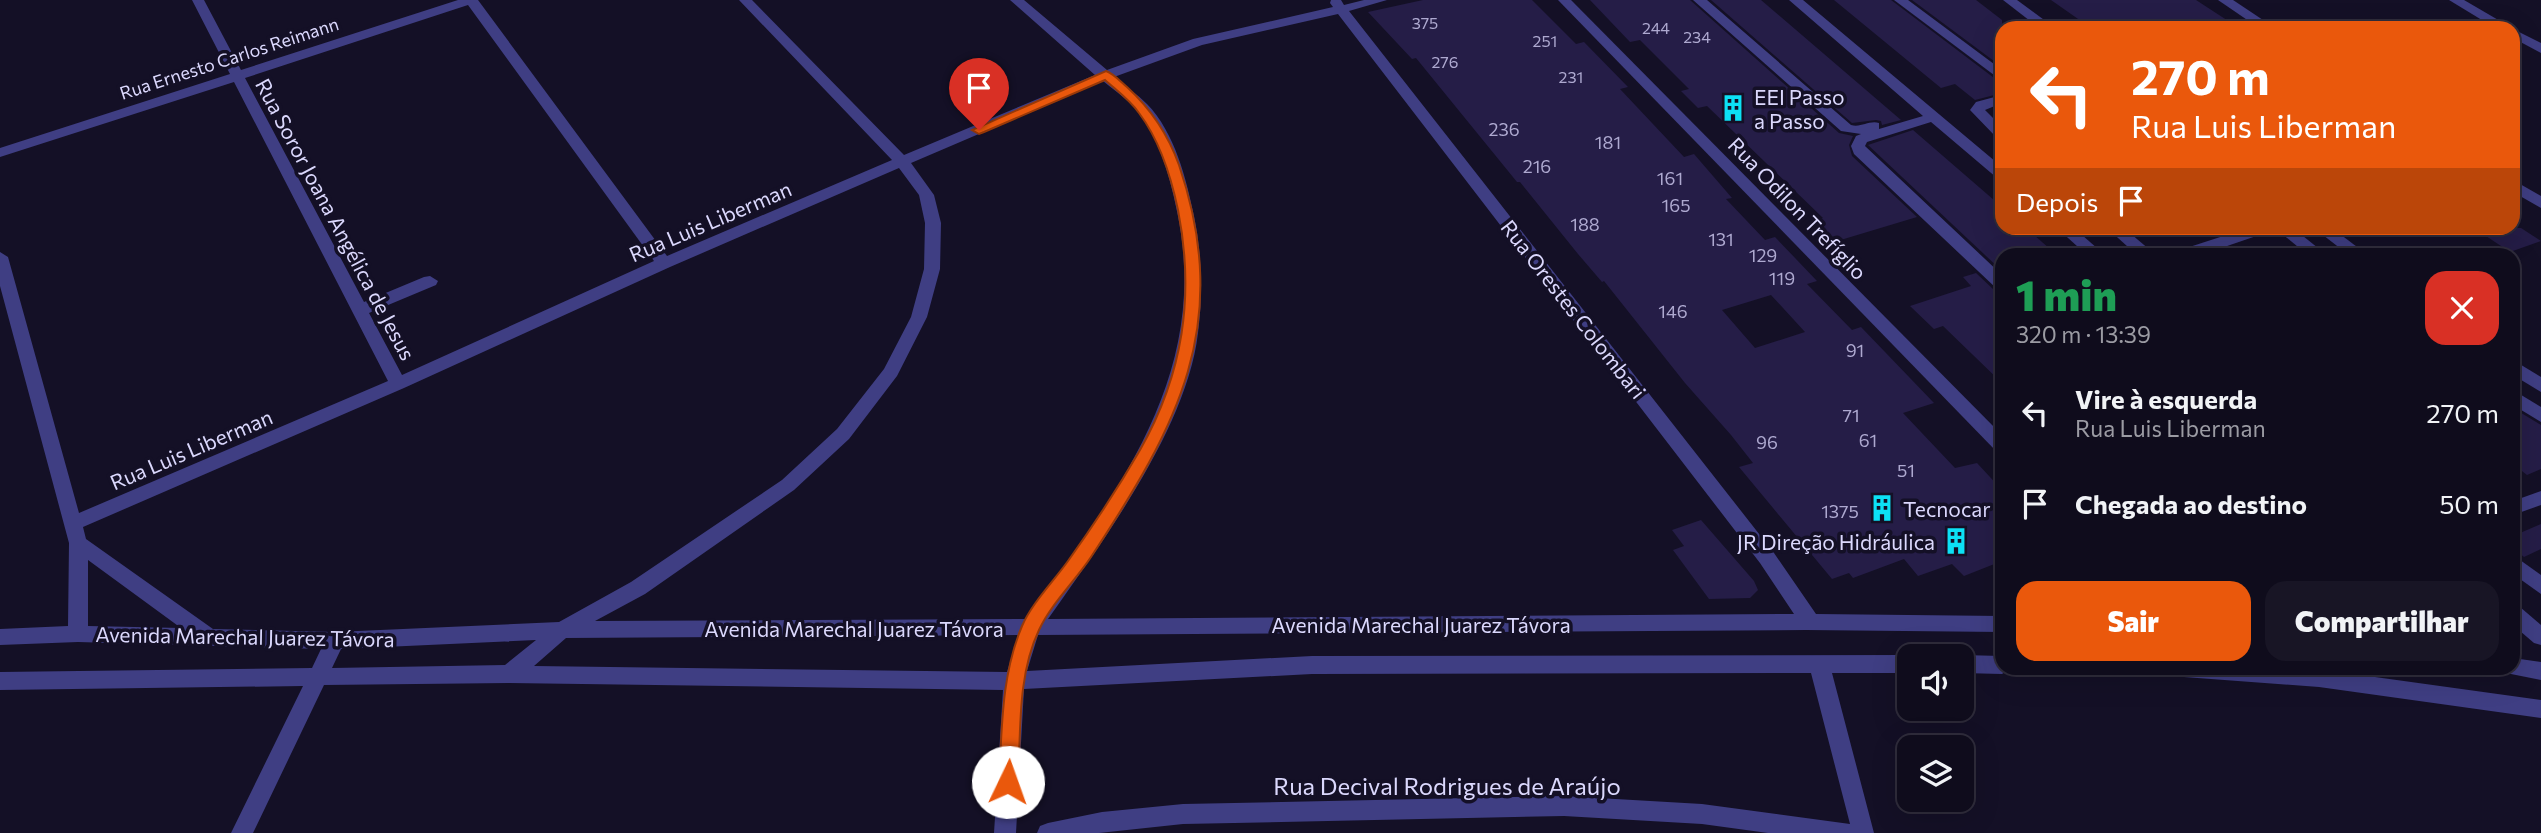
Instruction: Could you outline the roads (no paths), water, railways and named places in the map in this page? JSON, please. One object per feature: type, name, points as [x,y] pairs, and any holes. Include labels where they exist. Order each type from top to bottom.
[{"type":"street","name":"Rua Soror Joana Angélica de Jesus","points":[[198,0],[398,384]]},
{"type":"street","name":"Rua Ernesto Carlos Reimann","points":[[0,153],[471,0]]},
{"type":"street","points":[[471,0],[664,263]]},
{"type":"street","points":[[509,674],[562,630],[638,588],[789,485],[843,434],[891,372],[919,317],[932,270],[933,223],[926,195],[902,163],[745,0]]},
{"type":"street","points":[[1005,833],[1014,681],[1031,627],[1085,552],[1147,451],[1177,386],[1190,335],[1194,286],[1191,242],[1181,191],[1165,143],[1143,108],[1016,0]]},
{"type":"street","name":"Rua Luis Liberman","points":[[74,534],[664,263],[1106,75],[1198,42],[1337,5],[1381,0]]},
{"type":"street","name":"Rua Odilon Trefíglio","points":[[1564,0],[1995,439]]},
{"type":"street","points":[[1699,0],[1846,128],[1860,130],[1928,113]]},
{"type":"street","points":[[1795,0],[1995,169]]},
{"type":"street","points":[[1900,0],[1995,72]]},
{"type":"street","points":[[2009,0],[2038,21]]},
{"type":"street","points":[[2224,0],[2257,21]]},
{"type":"street","points":[[2455,0],[2492,21]]},
{"type":"street","name":"Rua Orestes Colombari","points":[[1337,5],[1767,558],[1811,622]]},
{"type":"street","points":[[2520,37],[2541,48]]},
{"type":"street","points":[[1995,101],[1981,105],[1978,110],[1995,128]]},
{"type":"street","points":[[1928,113],[1861,139],[1859,151],[1995,277]]},
{"type":"street","points":[[2520,190],[2541,203]]},
{"type":"street","points":[[2073,235],[2089,248]]},
{"type":"street","points":[[2124,235],[2139,248]]},
{"type":"street","points":[[2204,248],[2242,235]]},
{"type":"street","points":[[2293,235],[2310,248]]},
{"type":"street","points":[[2332,235],[2350,248]]},
{"type":"street","points":[[0,257],[74,534],[78,634]]},
{"type":"street","points":[[361,310],[430,281]]},
{"type":"street","points":[[2520,371],[2541,386]]},
{"type":"street","points":[[2520,401],[2541,416]]},
{"type":"street","points":[[2520,506],[2541,498]]},
{"type":"street","points":[[74,534],[208,638]]},
{"type":"street","points":[[2520,569],[2541,586]]},
{"type":"street","points":[[2520,619],[2541,637]]},
{"type":"street","name":"Avenida Marechal Juarez Távora","points":[[0,637],[78,634],[335,641],[562,630],[1811,622],[1995,624]]},
{"type":"street","points":[[242,833],[335,641]]},
{"type":"street","points":[[1819,663],[1863,833]]},
{"type":"street","name":"Avenida Marechal Juarez Távora","points":[[0,681],[317,679],[509,674],[1014,681],[1312,665],[1897,664]]},
{"type":"street","points":[[1974,664],[1995,665]]},
{"type":"street","points":[[2520,668],[2541,671]]},
{"type":"street","points":[[2280,675],[2367,684],[2541,709]]},
{"type":"street","name":"Rua Decival Rodrigues de Araújo","points":[[1048,833],[1102,822],[1183,814],[1564,806],[1702,814],[1847,833]]},
{"type":"place","name":"EEI Passo a Passo","points":[[1733,108]]},
{"type":"place","name":"Tecnocar","points":[[1882,508]]},
{"type":"place","name":"JR Direção Hidráulica","points":[[1956,541]]}]
